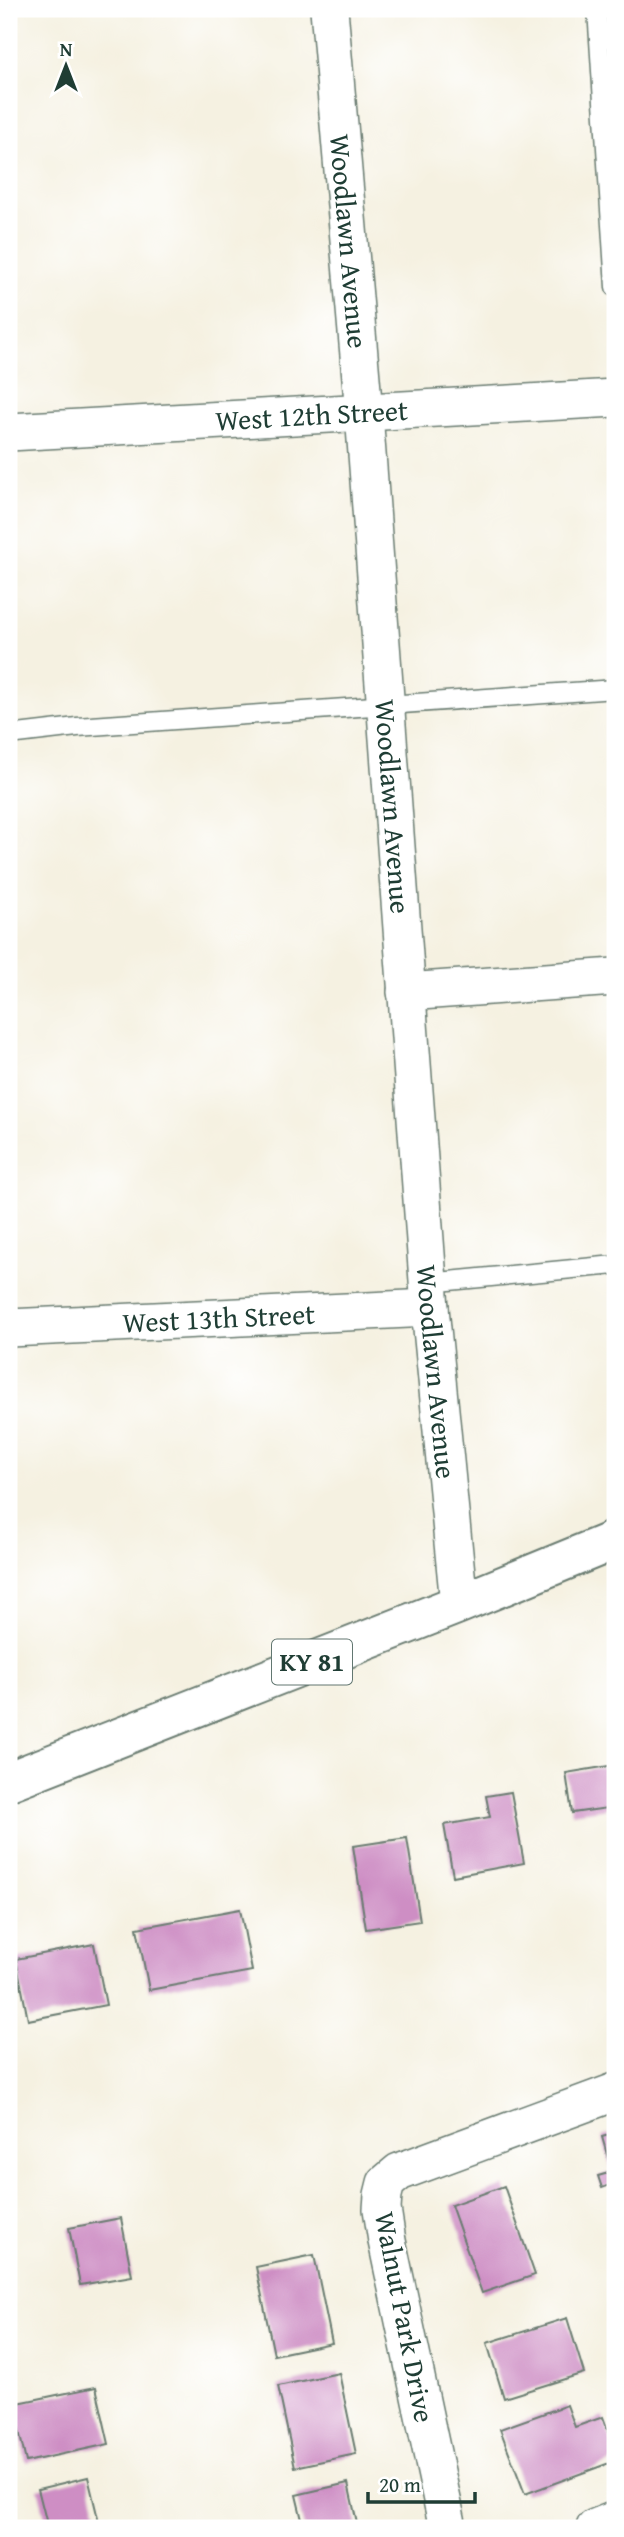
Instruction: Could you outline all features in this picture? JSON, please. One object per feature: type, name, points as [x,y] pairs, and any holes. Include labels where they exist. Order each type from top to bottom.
[{"type":"main road","name":"KY 81","points":[[9,1782],[615,1540]]},
{"type":"street","name":"Woodlawn Avenue","points":[[329,9],[364,413],[429,1295],[459,1604]]},
{"type":"street","name":"West 12th Street","points":[[9,432],[615,398]]},
{"type":"street","points":[[406,992],[615,977]]},
{"type":"street","name":"West 13th Street","points":[[9,1328],[429,1295]]},
{"type":"street","name":"Walnut Park Drive","points":[[448,2528],[387,2241],[382,2209],[386,2183],[399,2172],[615,2092]]},
{"type":"street","points":[[595,2528],[615,2520]]},
{"type":"lane","points":[[597,9],[615,286]]},
{"type":"lane","points":[[9,735],[77,727],[615,689]]},
{"type":"lane","points":[[429,1295],[615,1265]]},
{"type":"building","points":[[615,1765],[615,1807],[572,1813],[566,1773]]},
{"type":"building","points":[[511,1792],[524,1863],[453,1876],[444,1825],[490,1817],[486,1796]]},
{"type":"building","points":[[407,1838],[420,1921],[366,1929],[353,1846]]},
{"type":"building","points":[[240,1909],[252,1971],[149,1990],[137,1928]]},
{"type":"building","points":[[94,1944],[106,2005],[28,2020],[16,1959]]},
{"type":"building","points":[[615,2133],[615,2183],[602,2188],[598,2176],[612,2172],[602,2137]]},
{"type":"building","points":[[504,2186],[535,2275],[482,2293],[451,2205]]},
{"type":"building","points":[[121,2218],[132,2276],[80,2285],[69,2228]]},
{"type":"building","points":[[314,2255],[332,2343],[274,2355],[256,2267]]},
{"type":"building","points":[[567,2318],[584,2373],[504,2398],[487,2343]]},
{"type":"building","points":[[339,2373],[356,2454],[295,2467],[278,2386]]},
{"type":"building","points":[[96,2387],[109,2444],[26,2462],[13,2404]]},
{"type":"building","points":[[567,2405],[575,2427],[603,2417],[615,2450],[615,2461],[525,2494],[500,2429]]},
{"type":"building","points":[[88,2477],[100,2527],[48,2528],[38,2489]]},
{"type":"building","points":[[348,2483],[358,2528],[304,2528],[296,2495]]}]
